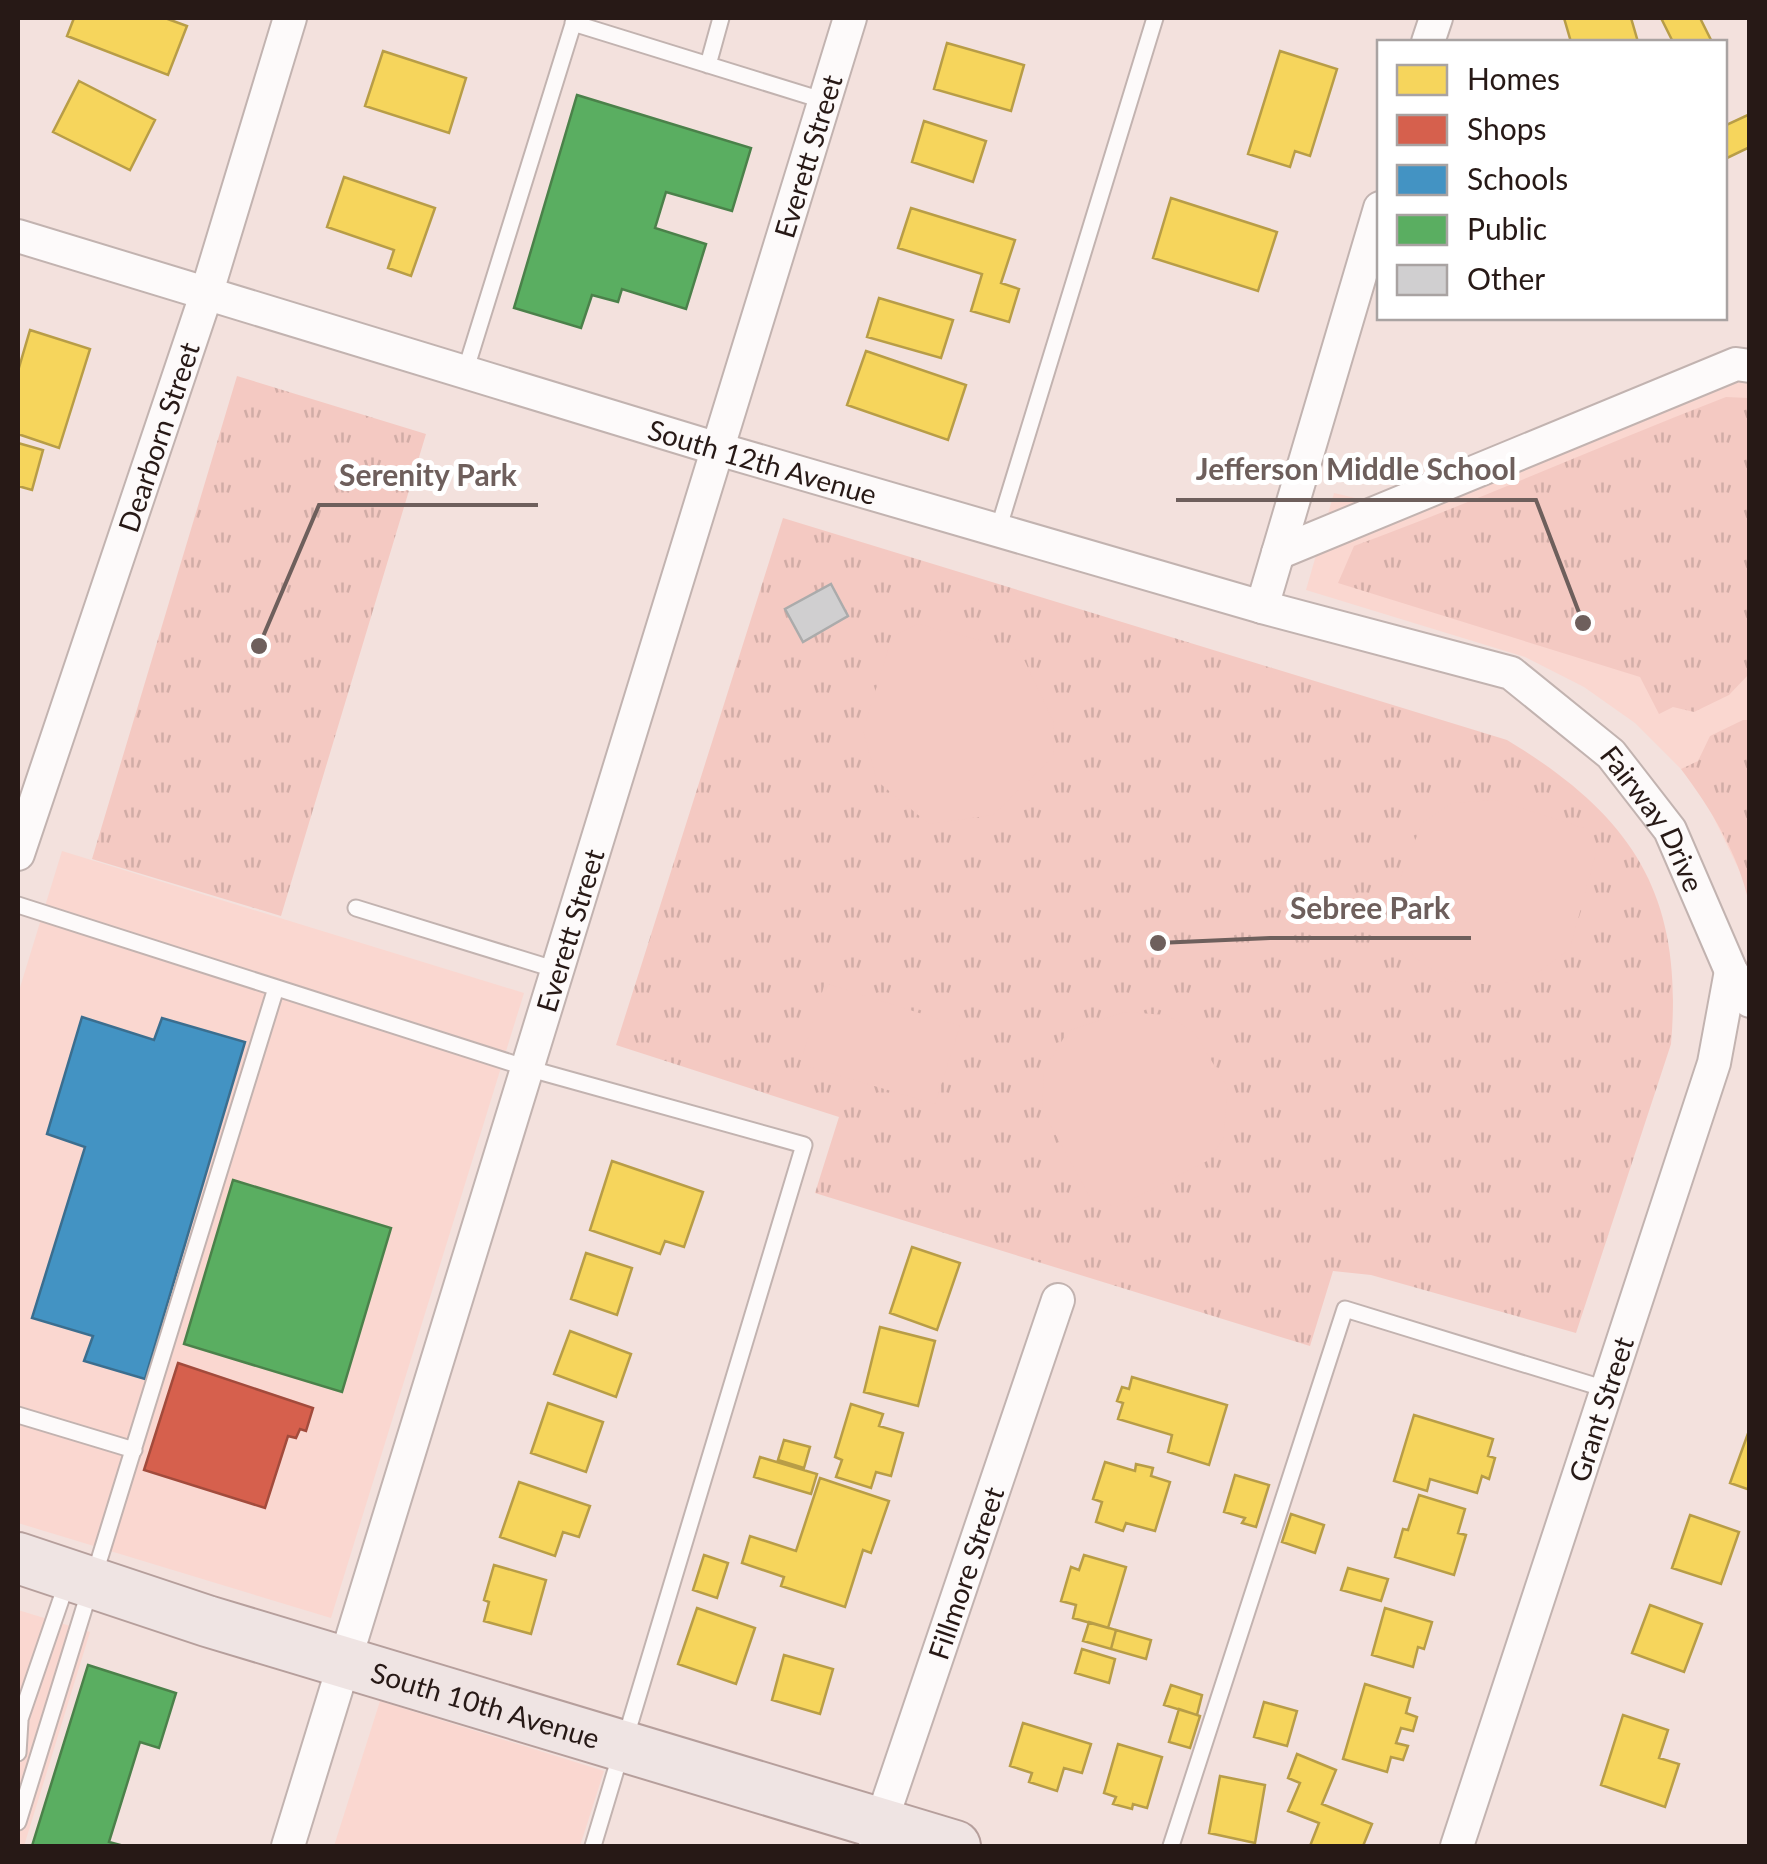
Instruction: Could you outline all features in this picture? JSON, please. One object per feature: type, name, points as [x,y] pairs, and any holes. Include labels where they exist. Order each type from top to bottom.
[{"type":"main road","name":"South 10th Avenue","points":[[18,1558],[345,1663],[624,1746],[876,1835],[954,1846]]},
{"type":"street","name":"Dearborn Street","points":[[18,854],[206,295],[290,18]]},
{"type":"street","name":"Everett Street","points":[[288,1846],[850,18]]},
{"type":"street","points":[[1262,607],[1377,218]]},
{"type":"street","name":"South 12th Avenue","points":[[18,236],[718,449],[1262,607],[1511,673]]},
{"type":"street","points":[[1278,554],[1736,364],[1750,366]]},
{"type":"street","name":"Fairway Drive","points":[[1511,673],[1611,754],[1670,830],[1732,971],[1750,1001]]},
{"type":"street","name":"Grant Street","points":[[1458,1846],[1714,1064],[1732,971]]},
{"type":"street","name":"Fillmore Street","points":[[876,1835],[1058,1300]]},
{"type":"lane","points":[[708,64],[722,18]]},
{"type":"lane","points":[[998,530],[1155,18]]},
{"type":"lane","points":[[465,372],[574,20],[824,100]]},
{"type":"lane","points":[[18,905],[528,1068],[804,1146],[594,1846]]},
{"type":"lane","points":[[356,908],[557,970]]},
{"type":"lane","points":[[18,1752],[18,1723],[134,1450],[276,988]]},
{"type":"lane","points":[[1171,1846],[1345,1309],[1609,1390]]},
{"type":"lane","points":[[18,1414],[134,1450]]},
{"type":"lane","points":[[18,1822],[81,1579]]},
{"type":"shaded area","points":[[1749,347],[1749,903],[1745,882],[1707,804],[1681,769],[1635,723],[1584,687],[1525,657],[1306,590],[1334,493],[1381,504]]},
{"type":"shaded area","points":[[62,851],[524,993],[331,1618],[18,1523],[18,994]]},
{"type":"shaded area","points":[[18,1610],[90,1632],[24,1846],[18,1846]]},
{"type":"shaded area","points":[[380,1701],[604,1771],[580,1846],[334,1846]]},
{"type":"green space","points":[[237,376],[426,434],[281,916],[92,859]]},
{"type":"green space","points":[[1726,397],[1749,398],[1749,674],[1729,695],[1694,712],[1673,707],[1659,714],[1640,677],[1338,583],[1354,546]]},
{"type":"green space","points":[[783,518],[1507,740],[1588,799],[1618,830],[1641,865],[1658,902],[1669,944],[1673,991],[1671,1044],[1576,1333],[1371,1275],[1333,1271],[1310,1346],[815,1193],[839,1117],[616,1045]]},
{"type":"green space","points":[[918,624],[1020,651],[1054,723],[1053,757],[993,815],[929,824],[877,781],[863,731],[892,637]]},
{"type":"green space","points":[[1750,720],[1749,903],[1722,832],[1681,769],[1698,761],[1710,736]]},
{"type":"green space","points":[[1496,800],[1584,828],[1596,852],[1570,949],[1533,976],[1495,985],[1449,981],[1414,957],[1400,931],[1395,891],[1422,823],[1452,803]]},
{"type":"green space","points":[[825,983],[960,1026],[935,1104],[800,1064]]},
{"type":"green space","points":[[1125,1012],[1167,1015],[1194,1032],[1228,1088],[1223,1139],[1209,1160],[1117,1207],[1091,1199],[1042,1110],[1044,1070],[1068,1031]]},
{"type":"building: Homes","points":[[74,18],[165,18],[187,26],[168,75],[67,36]]},
{"type":"building: Homes","points":[[1564,18],[1631,18],[1637,40],[1570,40]]},
{"type":"building: Homes","points":[[1661,18],[1700,18],[1711,40],[1672,40]]},
{"type":"building: Homes","points":[[947,43],[1024,65],[1011,111],[934,89]]},
{"type":"building: Homes","points":[[383,51],[466,78],[449,133],[365,106]]},
{"type":"building: Homes","points":[[1280,51],[1337,69],[1310,156],[1295,151],[1290,167],[1248,154]]},
{"type":"building: Homes","points":[[79,81],[155,120],[130,170],[53,132]]},
{"type":"building: Homes","points":[[1750,114],[1750,147],[1727,158],[1727,125]]},
{"type":"building: Homes","points":[[924,121],[986,141],[973,182],[912,162]]},
{"type":"building: Homes","points":[[344,177],[435,208],[411,276],[388,268],[394,250],[327,227]]},
{"type":"building: Homes","points":[[1171,198],[1277,232],[1258,291],[1153,258]]},
{"type":"building: Homes","points":[[911,208],[1015,240],[1001,283],[1019,289],[1009,322],[971,311],[982,274],[898,248]]},
{"type":"building: Homes","points":[[879,298],[953,320],[941,358],[867,337]]},
{"type":"building: Homes","points":[[30,330],[90,349],[59,448],[18,434],[18,371]]},
{"type":"building: Homes","points":[[866,351],[966,385],[948,440],[847,405]]},
{"type":"building: Homes","points":[[18,443],[43,450],[32,490],[18,486]]},
{"type":"building: Homes","points":[[612,1161],[703,1192],[684,1247],[665,1241],[660,1254],[590,1230]]},
{"type":"building: Homes","points":[[912,1247],[960,1263],[937,1330],[890,1313]]},
{"type":"building: Homes","points":[[586,1253],[632,1268],[617,1315],[571,1299]]},
{"type":"building: Homes","points":[[880,1327],[935,1341],[918,1406],[864,1392]]},
{"type":"building: Homes","points":[[570,1331],[631,1354],[616,1397],[554,1374]]},
{"type":"building: Homes","points":[[1132,1377],[1227,1405],[1209,1465],[1168,1452],[1172,1435],[1118,1419],[1123,1403],[1117,1401],[1122,1387],[1129,1389]]},
{"type":"building: Homes","points":[[548,1403],[603,1422],[586,1472],[531,1453]]},
{"type":"building: Homes","points":[[851,1404],[883,1414],[879,1426],[903,1433],[891,1476],[876,1472],[871,1488],[836,1477],[842,1460],[835,1457]]},
{"type":"building: Homes","points":[[1414,1415],[1493,1439],[1488,1456],[1495,1458],[1489,1479],[1482,1476],[1477,1493],[1430,1479],[1427,1491],[1394,1481]]},
{"type":"building: Homes","points":[[1750,1428],[1750,1490],[1730,1483]]},
{"type":"building: Homes","points":[[784,1440],[810,1447],[804,1468],[778,1460]]},
{"type":"building: Homes","points":[[760,1457],[817,1474],[811,1494],[754,1477]]},
{"type":"building: Homes","points":[[1105,1462],[1135,1471],[1136,1464],[1153,1468],[1151,1476],[1170,1482],[1155,1531],[1126,1523],[1123,1531],[1096,1522],[1102,1502],[1093,1499]]},
{"type":"building: Homes","points":[[1235,1475],[1269,1485],[1256,1527],[1242,1523],[1245,1518],[1224,1512]]},
{"type":"building: Homes","points":[[820,1478],[889,1501],[871,1553],[863,1550],[845,1607],[781,1586],[784,1577],[742,1563],[750,1536],[796,1551]]},
{"type":"building: Homes","points":[[519,1482],[590,1506],[579,1537],[563,1532],[555,1556],[500,1537]]},
{"type":"building: Homes","points":[[1419,1495],[1465,1509],[1458,1533],[1466,1535],[1454,1575],[1395,1557]]},
{"type":"building: Homes","points":[[1291,1514],[1324,1525],[1315,1553],[1282,1542]]},
{"type":"building: Homes","points":[[1690,1515],[1739,1532],[1721,1584],[1672,1568]]},
{"type":"building: Homes","points":[[704,1555],[728,1563],[717,1598],[693,1590]]},
{"type":"building: Homes","points":[[1084,1555],[1126,1567],[1108,1628],[1073,1618],[1076,1605],[1061,1601],[1071,1567],[1079,1570]]},
{"type":"building: Homes","points":[[494,1565],[546,1580],[531,1634],[484,1621],[489,1602],[484,1600]]},
{"type":"building: Homes","points":[[1348,1568],[1388,1579],[1381,1601],[1341,1590]]},
{"type":"building: Homes","points":[[1650,1605],[1702,1624],[1684,1672],[1632,1653]]},
{"type":"building: Homes","points":[[697,1608],[755,1628],[736,1684],[678,1664]]},
{"type":"building: Homes","points":[[1385,1608],[1432,1622],[1424,1649],[1418,1647],[1413,1667],[1372,1655]]},
{"type":"building: Homes","points":[[1089,1622],[1116,1630],[1111,1649],[1083,1641]]},
{"type":"building: Homes","points":[[1116,1630],[1151,1640],[1146,1659],[1111,1649]]},
{"type":"building: Homes","points":[[1082,1649],[1115,1659],[1109,1683],[1075,1673]]},
{"type":"building: Homes","points":[[784,1655],[833,1669],[820,1714],[772,1700]]},
{"type":"building: Homes","points":[[1365,1684],[1410,1698],[1406,1713],[1417,1717],[1413,1731],[1401,1728],[1396,1743],[1408,1746],[1403,1760],[1391,1757],[1387,1772],[1343,1759]]},
{"type":"building: Homes","points":[[1171,1685],[1202,1695],[1197,1715],[1164,1705]]},
{"type":"building: Homes","points":[[1264,1702],[1297,1711],[1287,1746],[1254,1737]]},
{"type":"building: Homes","points":[[1179,1709],[1200,1716],[1190,1748],[1169,1742]]},
{"type":"building: Homes","points":[[1623,1715],[1668,1730],[1659,1758],[1679,1764],[1665,1807],[1601,1785]]},
{"type":"building: Homes","points":[[1023,1723],[1091,1744],[1082,1773],[1064,1768],[1057,1791],[1029,1782],[1032,1773],[1010,1766]]},
{"type":"building: Homes","points":[[1118,1744],[1162,1757],[1147,1808],[1113,1804],[1116,1797],[1104,1793]]},
{"type":"building: Homes","points":[[1297,1754],[1336,1770],[1322,1804],[1372,1824],[1363,1846],[1310,1846],[1319,1823],[1288,1811],[1300,1783],[1288,1778]]},
{"type":"building: Homes","points":[[1220,1776],[1265,1785],[1255,1843],[1209,1833]]},
{"type":"building: Shops","points":[[178,1363],[313,1408],[306,1431],[300,1429],[296,1438],[288,1436],[265,1508],[144,1470]]},
{"type":"building: Schools","points":[[82,1017],[154,1040],[162,1018],[245,1042],[145,1379],[84,1361],[93,1336],[32,1318],[85,1147],[47,1134]]},
{"type":"building: Public","points":[[577,95],[751,148],[732,211],[666,192],[655,228],[706,244],[686,309],[622,289],[618,302],[592,295],[581,328],[514,308]]},
{"type":"building: Public","points":[[233,1180],[391,1228],[342,1392],[184,1344]]},
{"type":"building: Public","points":[[88,1665],[176,1693],[159,1748],[140,1742],[109,1842],[124,1846],[32,1846]]},
{"type":"building: Other","points":[[831,584],[848,616],[803,642],[785,609]]},
{"type":"place","name":"Jefferson Middle School","points":[[1583,623]]},
{"type":"place","name":"Serenity Park","points":[[259,646]]},
{"type":"place","name":"Sebree Park","points":[[1158,943]]}]
